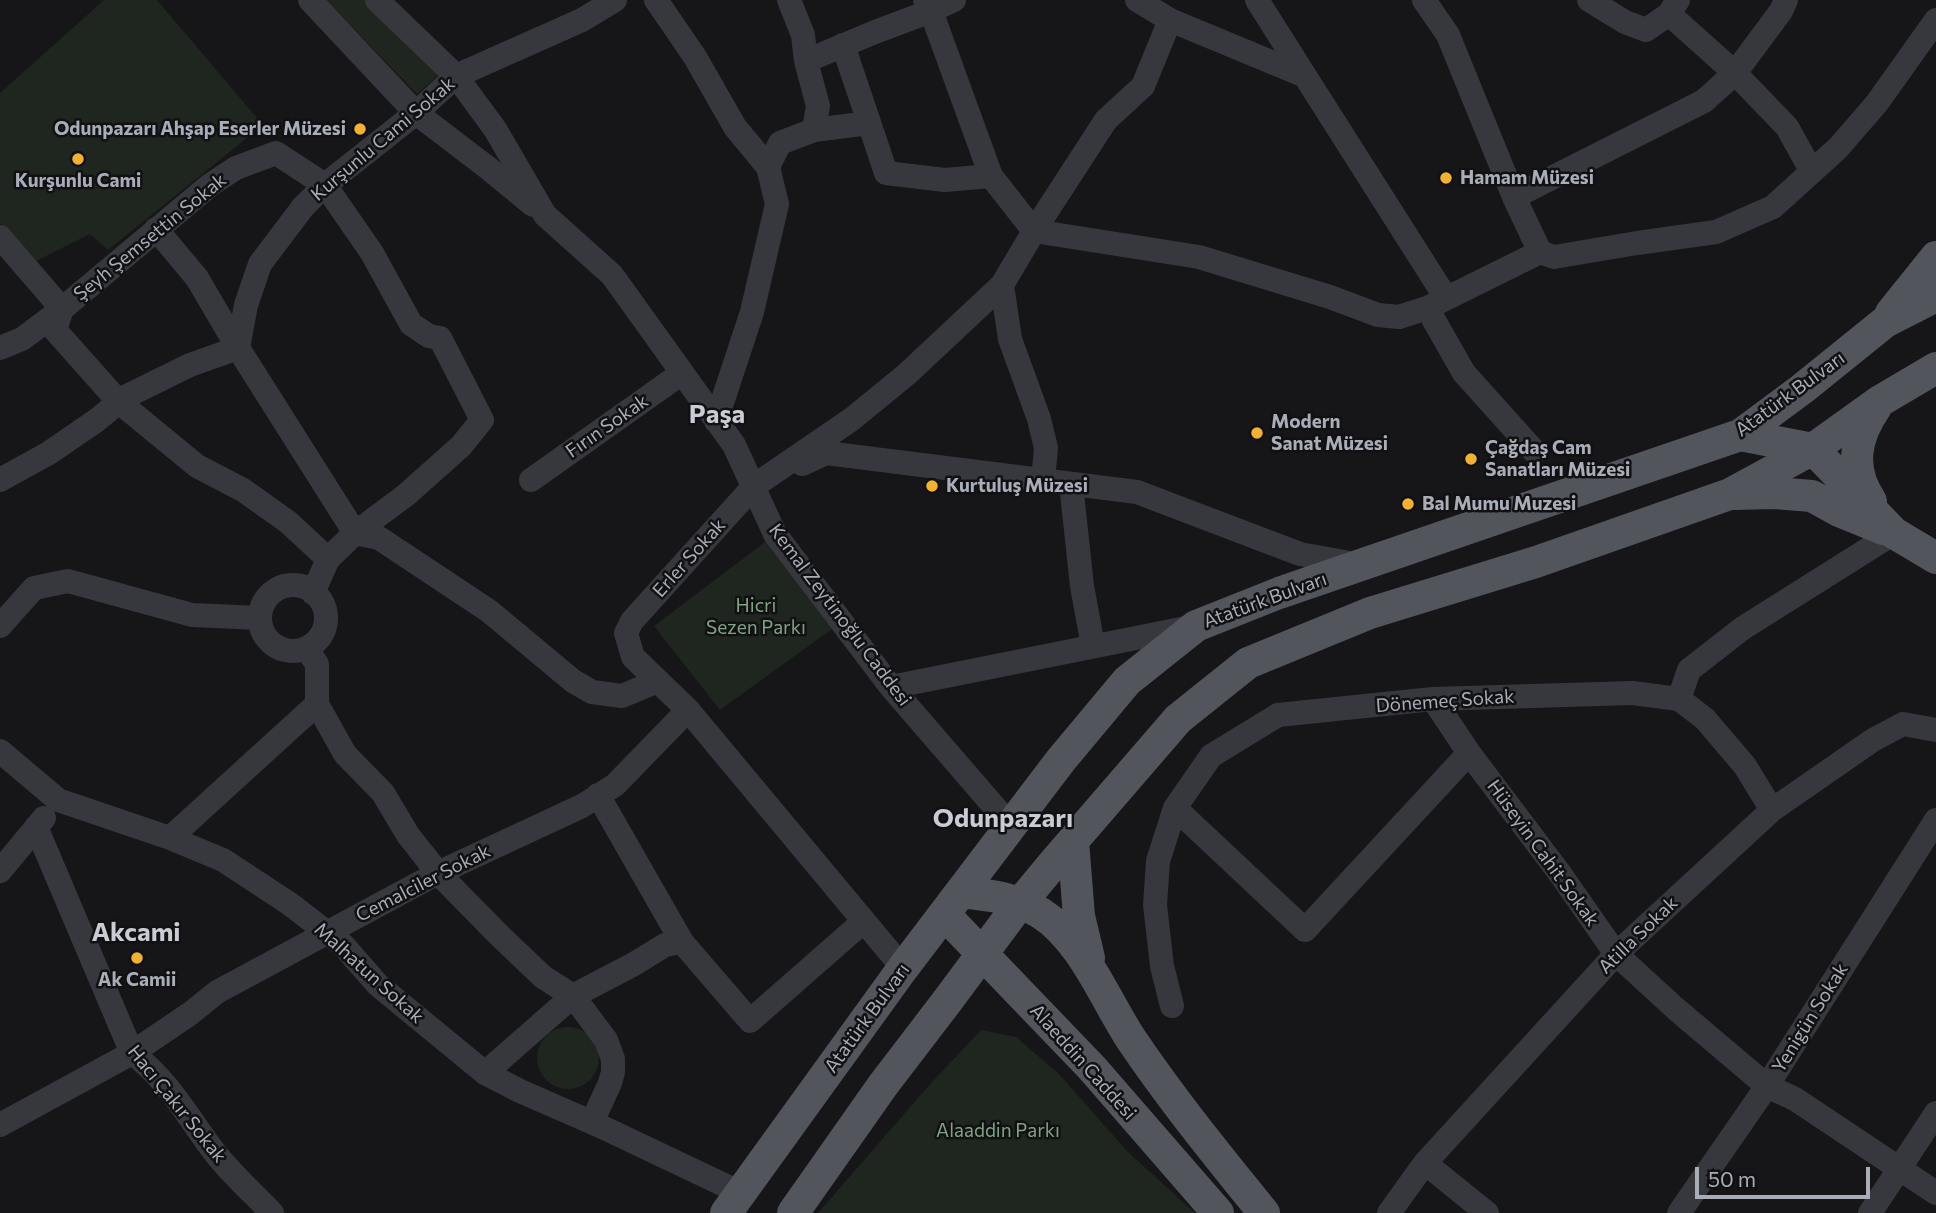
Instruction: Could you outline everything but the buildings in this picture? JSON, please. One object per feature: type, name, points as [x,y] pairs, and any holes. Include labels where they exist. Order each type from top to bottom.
[{"type":"main road","points":[[1885,322],[1936,257]]},
{"type":"main road","name":"Atatürk Bulvarı","points":[[734,1203],[903,968],[1061,760],[1128,681],[1196,626],[1279,593],[1740,435],[1802,390],[1885,322],[1936,296]]},
{"type":"main road","points":[[793,1213],[883,1085],[1021,903],[1178,719],[1248,663],[1370,614],[1536,562],[1730,494],[1813,449],[1880,401],[1936,368]]},
{"type":"main road","points":[[1880,401],[1864,427],[1856,467],[1864,491],[1894,533]]},
{"type":"main road","points":[[1740,435],[1813,449],[1894,533]]},
{"type":"main road","points":[[1730,494],[1812,496],[1839,511],[1894,533],[1936,558]]},
{"type":"main road","points":[[1073,841],[1079,916],[1094,976]]},
{"type":"main road","points":[[952,903],[995,895],[1021,903],[1042,914],[1067,934],[1130,1037],[1174,1099],[1264,1213]]},
{"type":"main road","name":"Alaeddin Caddesi","points":[[952,903],[982,954],[1092,1068],[1218,1213]]},
{"type":"street","points":[[310,0],[416,113],[545,215]]},
{"type":"street","name":"Kurşunlu Cami Sokak","points":[[238,348],[246,305],[260,264],[303,207],[325,186],[416,113],[456,76],[582,20],[615,0]]},
{"type":"street","points":[[656,0],[695,57],[735,127],[768,167],[777,204],[752,312],[716,421]]},
{"type":"street","points":[[789,0],[803,35],[806,61],[818,106],[814,130]]},
{"type":"street","points":[[806,61],[928,6],[954,0]]},
{"type":"street","points":[[1137,0],[1170,20],[1305,76]]},
{"type":"street","points":[[1257,0],[1305,76],[1436,303],[1464,373],[1535,452]]},
{"type":"street","points":[[1589,0],[1625,22],[1646,30],[1674,7],[1787,127],[1812,172]]},
{"type":"street","points":[[1514,197],[1704,101],[1735,73],[1782,11],[1786,0]]},
{"type":"street","name":"Kemal Zeytinoğlu Caddesi","points":[[382,1],[456,76],[495,129],[545,215],[612,275],[734,444],[775,534],[891,687],[1011,826]]},
{"type":"street","points":[[1428,1],[1448,35],[1514,197],[1540,252]]},
{"type":"street","points":[[928,6],[991,176],[1034,231],[1199,257],[1330,297],[1378,315],[1399,317],[1436,303],[1540,252],[1555,257],[1716,232],[1773,207],[1838,148],[1877,103],[1936,20]]},
{"type":"street","points":[[754,486],[852,419],[907,374],[1002,285],[1106,120],[1143,86],[1170,20]]},
{"type":"street","points":[[842,46],[886,173],[945,180],[991,176]]},
{"type":"street","points":[[768,167],[780,143],[814,130],[869,123]]},
{"type":"street","name":"Şeyh Şemsettin Sokak","points":[[0,348],[22,339],[62,309],[210,185],[236,168],[276,153],[325,186],[372,253],[411,324],[429,336],[440,338],[482,420],[461,446],[406,495],[355,533]]},
{"type":"street","points":[[156,229],[197,278],[355,533],[379,538],[489,611],[573,681],[592,692],[622,696],[658,681],[688,710],[903,968]]},
{"type":"street","points":[[0,237],[62,309],[55,330],[120,402],[197,466],[243,490],[288,522],[328,559]]},
{"type":"street","points":[[1002,285],[1010,339],[1039,419],[1046,447],[1043,480]]},
{"type":"street","points":[[0,480],[50,453],[125,397],[190,365],[238,348]]},
{"type":"street","name":"Fırın Sokak","points":[[531,480],[682,373]]},
{"type":"street","points":[[754,486],[826,453],[1137,492],[1300,554],[1363,565]]},
{"type":"street","points":[[1071,484],[1082,586],[1093,646]]},
{"type":"street","name":"Erler Sokak","points":[[658,681],[633,657],[626,633],[632,621],[754,486]]},
{"type":"street","points":[[313,593],[328,559],[355,533]]},
{"type":"street","points":[[1772,810],[1745,766],[1704,719],[1679,699],[1689,670],[1743,628],[1894,533]]},
{"type":"street","points":[[0,626],[34,588],[68,581],[192,615],[260,618]]},
{"type":"street","points":[[294,586],[313,593],[325,611],[326,622],[315,642],[306,649],[284,650],[265,637],[260,618],[267,598],[274,591],[294,586]]},
{"type":"street","points":[[891,687],[1196,626]]},
{"type":"street","points":[[306,649],[317,664],[317,704],[345,754],[383,793],[408,835],[438,873],[499,935],[544,976],[573,996],[606,1040],[613,1059],[610,1083],[592,1122]]},
{"type":"street","name":"Dönemeç Sokak","points":[[1172,1006],[1162,965],[1154,905],[1158,861],[1175,808],[1211,756],[1278,715],[1433,699],[1632,694],[1679,699]]},
{"type":"street","name":"Hüseyin Cahit Sokak","points":[[1433,699],[1469,753],[1561,875],[1616,954],[1676,1009],[1768,1086],[1796,1099],[1936,1193]]},
{"type":"street","points":[[170,838],[317,704]]},
{"type":"street","name":"Cemalciler Sokak","points":[[0,1125],[132,1053],[217,992],[438,873],[582,806],[615,785],[688,710]]},
{"type":"street","name":"Atilla Sokak","points":[[1389,1213],[1425,1163],[1616,954],[1772,810],[1873,740],[1903,724],[1936,730]]},
{"type":"street","points":[[1175,808],[1305,930],[1469,753]]},
{"type":"street","name":"Malhatun Sokak","points":[[4,759],[58,800],[170,838],[223,860],[290,904],[343,945],[378,985],[485,1073],[592,1122],[734,1203]]},
{"type":"street","points":[[598,795],[682,942],[750,1021],[864,921]]},
{"type":"street","points":[[0,871],[58,800]]},
{"type":"street","name":"Yenigün Sokak","points":[[1679,1213],[1768,1086],[1936,820]]},
{"type":"street","name":"Hacı Çakır Sokak","points":[[36,827],[132,1053],[147,1064],[181,1102],[213,1152],[272,1213]]},
{"type":"street","points":[[485,1073],[573,996],[665,945],[682,942]]},
{"type":"street","points":[[1870,1213],[1936,1113]]},
{"type":"street","points":[[1425,1163],[1487,1213]]},
{"type":"green space","points":[[104,0],[157,0],[263,125],[108,250],[90,234],[32,263],[0,223],[0,93]]},
{"type":"green space","points":[[326,0],[372,0],[443,71],[417,94]]},
{"type":"green space","name":"Hicri Sezen Parkı","points":[[769,539],[832,629],[720,710],[654,626]]},
{"type":"green space","points":[[568,1027],[590,1036],[599,1058],[590,1080],[568,1089],[546,1080],[537,1058],[546,1036]]},
{"type":"green space","name":"Alaaddin Parkı","points":[[981,1030],[1016,1037],[1059,1074],[1128,1152],[1195,1213],[818,1213]]},
{"type":"place","name":"Odunpazarı Ahşap Eserler Müzesi","points":[[360,129]]},
{"type":"place","name":"Kurşunlu Cami","points":[[78,159]]},
{"type":"place","name":"Hamam Müzesi","points":[[1446,178]]},
{"type":"place","name":"Modern Sanat Müzesi","points":[[1257,433]]},
{"type":"place","name":"Çağdaş Cam Sanatları Müzesi","points":[[1471,459]]},
{"type":"place","name":"Kurtuluş Müzesi","points":[[932,486]]},
{"type":"place","name":"Bal Mumu Muzesi","points":[[1408,504]]},
{"type":"place","name":"Ak Camii","points":[[137,958]]},
{"type":"district","name":"Paşa","points":[[717,414]]},
{"type":"district","name":"Odunpazarı","points":[[1003,818]]},
{"type":"district","name":"Akcami","points":[[136,932]]}]
